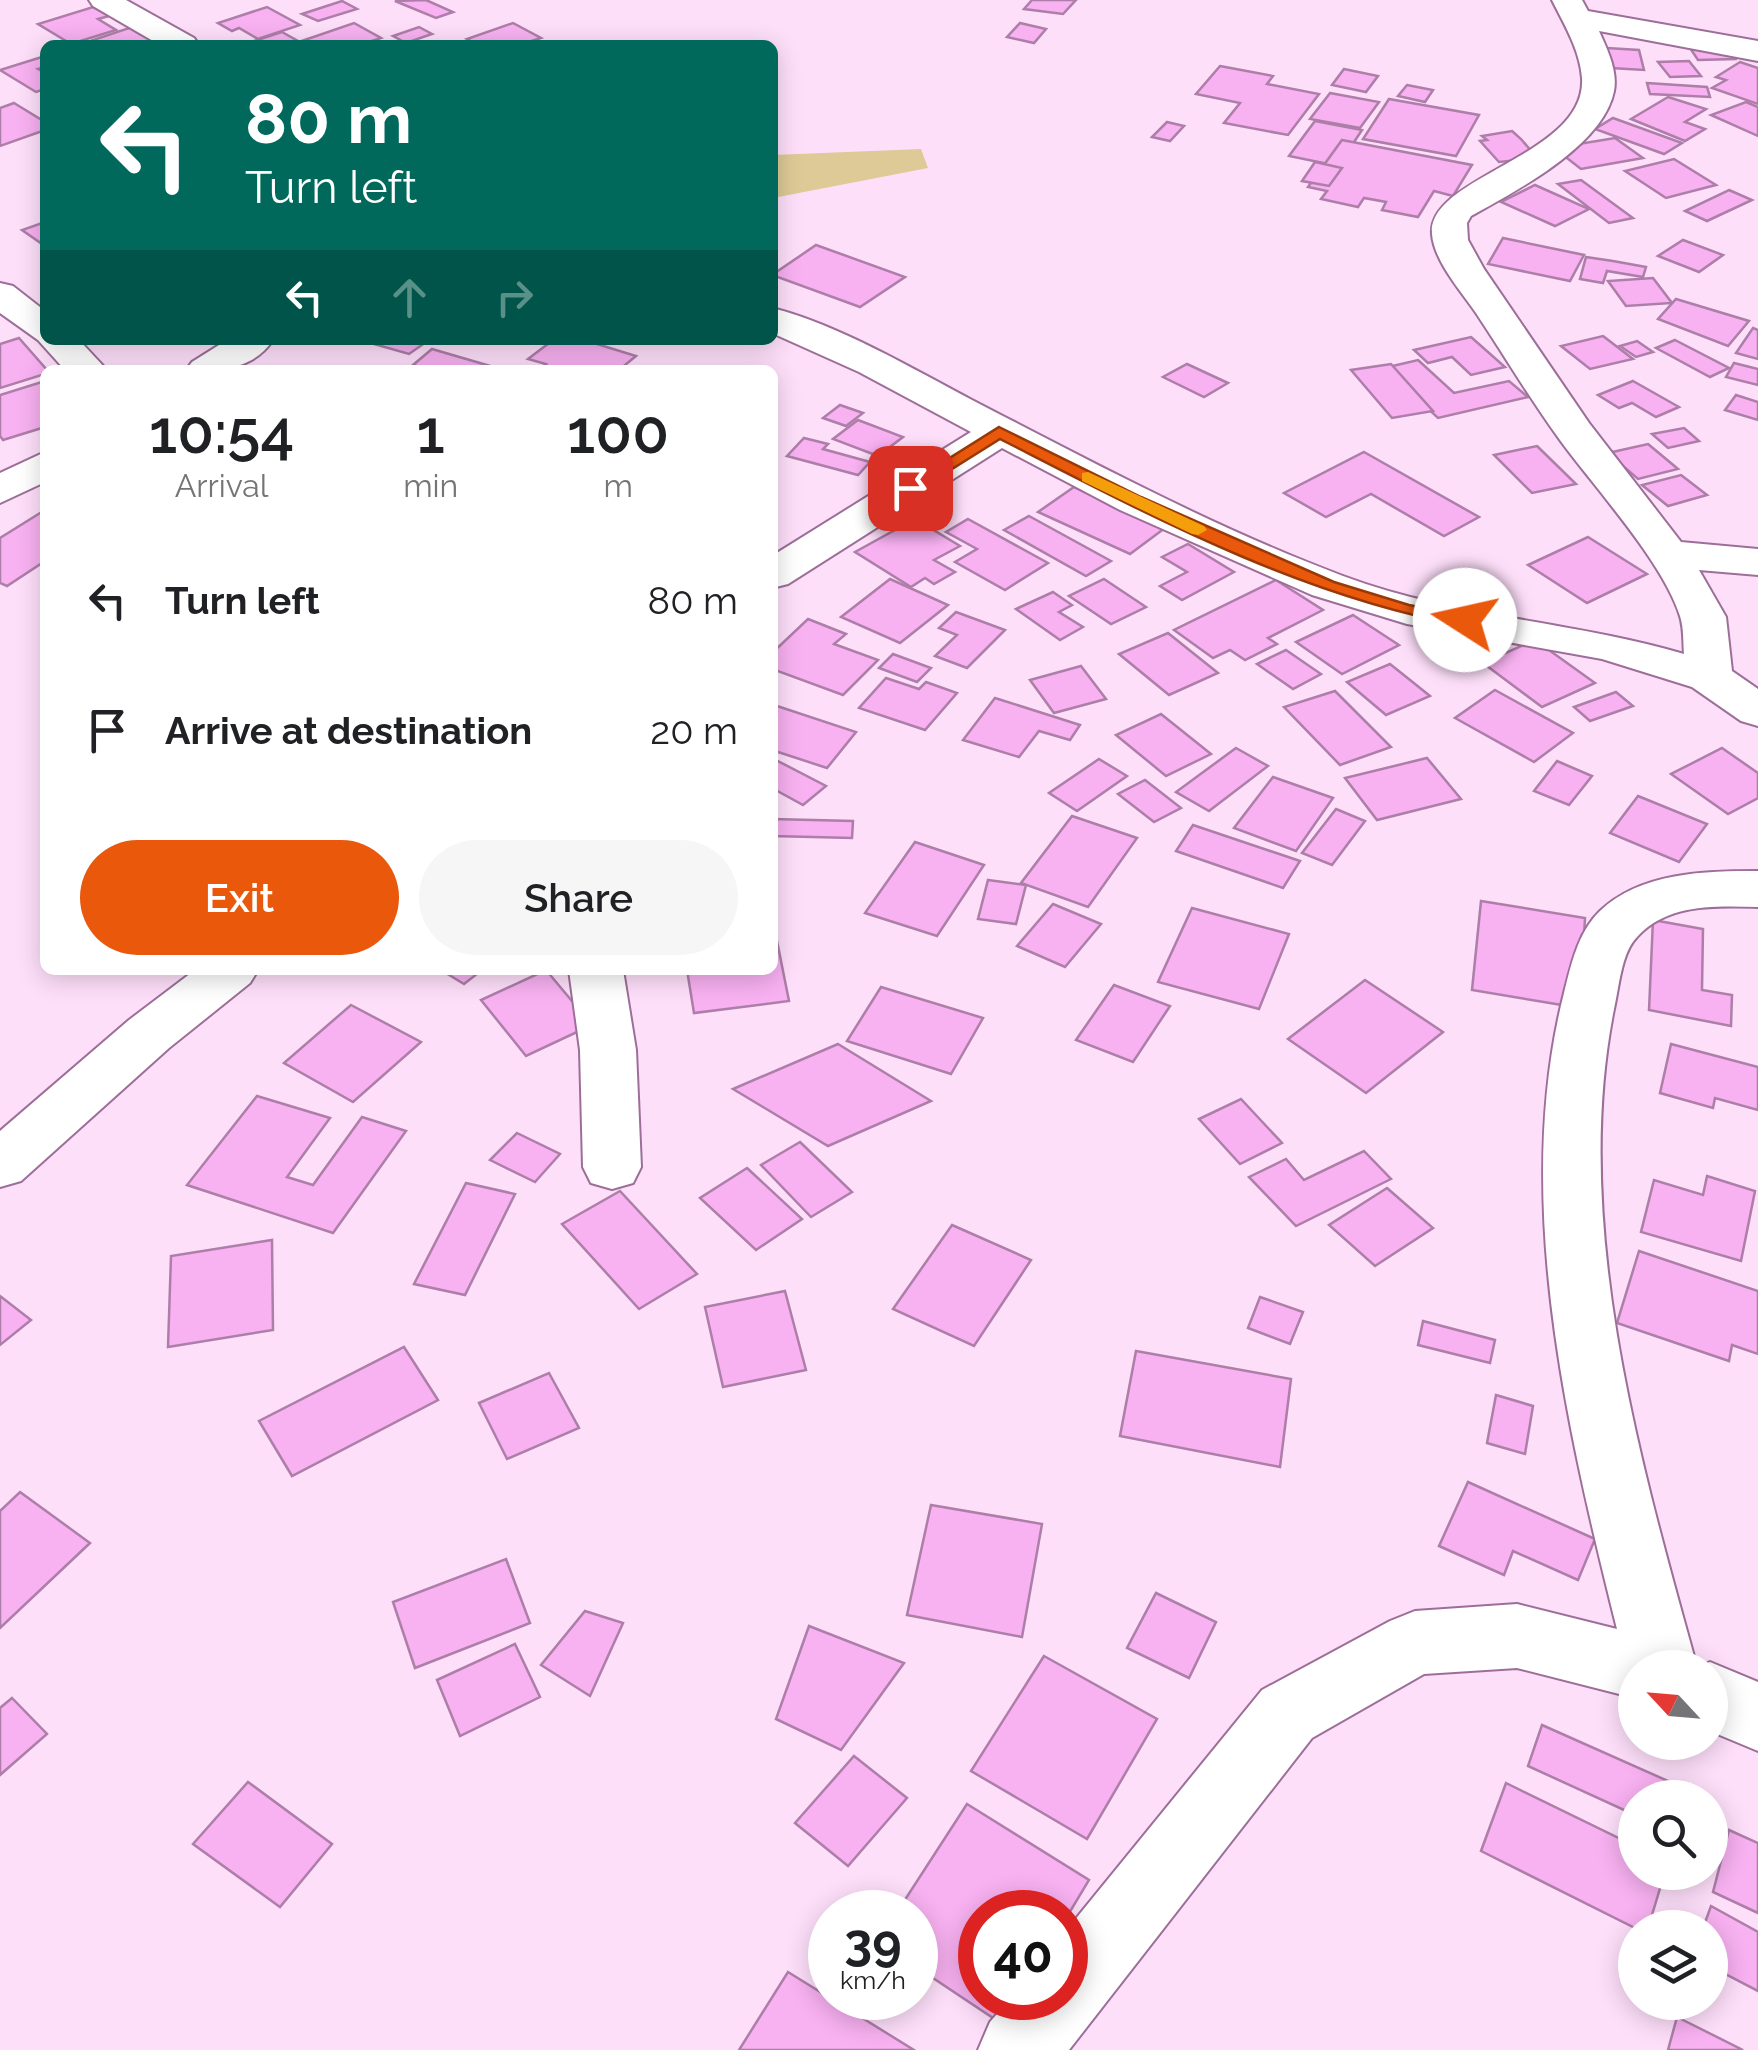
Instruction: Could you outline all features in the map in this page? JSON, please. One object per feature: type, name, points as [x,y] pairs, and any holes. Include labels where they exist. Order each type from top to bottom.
[{"type":"street","points":[[104,0],[174,40]]},
{"type":"street","points":[[1572,9],[1758,51]]},
{"type":"street","points":[[1572,9],[1590,45],[1598,90],[1580,124],[1541,158],[1458,209],[1449,223],[1450,240],[1465,269],[1574,431],[1668,554],[1704,617],[1709,677]]},
{"type":"street","points":[[0,294],[40,326]]},
{"type":"street","points":[[778,322],[874,364],[1135,501],[1328,586],[1406,610],[1610,648],[1709,677],[1758,711]]},
{"type":"street","points":[[62,345],[83,365]]},
{"type":"street","points":[[214,365],[246,345]]},
{"type":"street","points":[[778,571],[999,432]]},
{"type":"street","points":[[0,490],[40,467]]},
{"type":"street","points":[[1668,554],[1758,562]]},
{"type":"street","points":[[1657,1650],[1608,1466],[1578,1287],[1573,1147],[1578,1046],[1596,970],[1615,927],[1660,897],[1699,888],[1758,889]]},
{"type":"street","points":[[0,1164],[148,1034],[225,975]]},
{"type":"street","points":[[597,975],[608,1050],[612,1168]]},
{"type":"street","points":[[1088,1964],[1287,1714],[1415,1643],[1517,1636],[1618,1661]]},
{"type":"street","points":[[1728,1703],[1758,1718]]},
{"type":"street","points":[[1018,2050],[1043,2020]]},
{"type":"shaded area","points":[[921,149],[928,168],[778,197],[778,155]]},
{"type":"building","points":[[426,0],[453,12],[436,18],[395,1]]},
{"type":"building","points":[[1032,0],[1076,0],[1063,14],[1024,9]]},
{"type":"building","points":[[342,1],[357,9],[318,21],[302,14]]},
{"type":"building","points":[[93,7],[109,16],[98,19],[116,30],[84,40],[64,40],[38,24]]},
{"type":"building","points":[[267,7],[300,25],[258,39],[239,28],[232,31],[218,23]]},
{"type":"building","points":[[354,23],[381,38],[375,40],[305,40]]},
{"type":"building","points":[[513,23],[541,38],[535,40],[467,39]]},
{"type":"building","points":[[1020,23],[1046,29],[1034,43],[1007,37]]},
{"type":"building","points":[[138,25],[164,40],[93,40]]},
{"type":"building","points":[[419,27],[432,34],[415,40],[393,36]]},
{"type":"building","points":[[282,32],[296,40],[257,40]]},
{"type":"building","points":[[1725,47],[1735,59],[1698,60],[1690,48]]},
{"type":"building","points":[[1607,48],[1639,50],[1644,70],[1611,68]]},
{"type":"building","points":[[40,58],[40,91],[36,92],[0,70]]},
{"type":"building","points":[[1689,61],[1701,76],[1670,77],[1658,62]]},
{"type":"building","points":[[1740,62],[1758,68],[1758,104],[1712,88],[1726,80],[1716,77]]},
{"type":"building","points":[[1220,66],[1273,76],[1267,84],[1319,94],[1288,135],[1224,123],[1240,103],[1196,94]]},
{"type":"building","points":[[1344,69],[1378,76],[1366,92],[1332,85]]},
{"type":"building","points":[[1647,83],[1707,87],[1710,97],[1650,94]]},
{"type":"building","points":[[1407,85],[1433,90],[1425,102],[1398,96]]},
{"type":"building","points":[[1330,93],[1379,102],[1360,128],[1310,119]]},
{"type":"building","points":[[1668,97],[1706,109],[1685,122],[1705,129],[1685,141],[1631,119]]},
{"type":"building","points":[[1389,99],[1479,115],[1456,156],[1363,139]]},
{"type":"building","points":[[1746,102],[1758,107],[1758,136],[1711,115]]},
{"type":"building","points":[[14,103],[40,119],[40,132],[0,146],[0,108]]},
{"type":"building","points":[[1613,118],[1682,143],[1664,154],[1595,129]]},
{"type":"building","points":[[1315,121],[1362,130],[1338,166],[1289,156]]},
{"type":"building","points":[[1167,122],[1184,126],[1170,141],[1152,137]]},
{"type":"building","points":[[1512,131],[1537,158],[1499,162],[1480,141],[1487,140],[1482,136]]},
{"type":"building","points":[[1615,138],[1643,158],[1581,169],[1554,148]]},
{"type":"building","points":[[1342,140],[1472,165],[1453,196],[1434,191],[1418,217],[1382,210],[1386,202],[1364,198],[1358,207],[1321,199],[1327,191],[1308,187]]},
{"type":"building","points":[[1674,159],[1716,185],[1666,198],[1625,171]]},
{"type":"building","points":[[1315,162],[1342,168],[1329,186],[1302,181]]},
{"type":"building","points":[[1581,180],[1633,218],[1609,223],[1558,184]]},
{"type":"building","points":[[1535,185],[1589,209],[1555,226],[1501,202]]},
{"type":"building","points":[[1729,190],[1752,200],[1707,221],[1685,211]]},
{"type":"building","points":[[40,224],[40,243],[22,230]]},
{"type":"building","points":[[1503,238],[1584,255],[1570,281],[1488,264]]},
{"type":"building","points":[[1683,240],[1723,255],[1699,272],[1658,256]]},
{"type":"building","points":[[816,245],[905,277],[860,307],[778,277],[778,271]]},
{"type":"building","points":[[1586,257],[1646,267],[1643,277],[1607,271],[1603,283],[1580,279]]},
{"type":"building","points":[[1653,278],[1672,303],[1626,306],[1608,281]]},
{"type":"building","points":[[1676,299],[1749,321],[1728,346],[1658,319]]},
{"type":"building","points":[[1753,328],[1758,330],[1758,359],[1736,353]]},
{"type":"building","points":[[1603,336],[1633,359],[1590,369],[1561,346]]},
{"type":"building","points":[[1471,337],[1505,367],[1471,375],[1452,357],[1428,363],[1414,350]]},
{"type":"building","points":[[19,338],[43,365],[40,376],[0,388],[0,344]]},
{"type":"building","points":[[1675,340],[1729,368],[1710,377],[1656,348]]},
{"type":"building","points":[[1637,341],[1653,352],[1636,357],[1620,346]]},
{"type":"building","points":[[378,345],[422,345],[409,354]]},
{"type":"building","points":[[546,345],[600,345],[636,356],[625,365],[545,365],[528,359]]},
{"type":"building","points":[[432,349],[487,365],[413,365]]},
{"type":"building","points":[[1418,360],[1454,393],[1509,381],[1528,397],[1438,418],[1384,368]]},
{"type":"building","points":[[1734,363],[1758,369],[1758,385],[1726,377]]},
{"type":"building","points":[[1187,364],[1228,383],[1204,397],[1163,377]]},
{"type":"building","points":[[1391,364],[1433,411],[1392,418],[1351,370]]},
{"type":"building","points":[[1633,381],[1679,407],[1656,417],[1632,403],[1619,408],[1598,395]]},
{"type":"building","points":[[40,383],[40,429],[3,440],[0,395]]},
{"type":"building","points":[[1736,395],[1758,402],[1758,420],[1725,410]]},
{"type":"building","points":[[840,405],[863,413],[846,426],[823,418]]},
{"type":"building","points":[[858,420],[903,437],[878,456],[833,439]]},
{"type":"building","points":[[1684,428],[1699,441],[1668,448],[1652,434]]},
{"type":"building","points":[[804,438],[828,444],[823,449],[870,462],[858,475],[787,456]]},
{"type":"building","points":[[1648,444],[1678,469],[1638,479],[1608,453]]},
{"type":"building","points":[[1537,446],[1576,484],[1532,493],[1494,455]]},
{"type":"building","points":[[1364,452],[1479,517],[1444,536],[1371,494],[1326,517],[1284,493]]},
{"type":"building","points":[[1681,475],[1707,495],[1668,506],[1642,485]]},
{"type":"building","points":[[1074,487],[1165,528],[1130,554],[1038,512]]},
{"type":"building","points":[[40,513],[40,564],[7,586],[0,583],[0,538]]},
{"type":"building","points":[[1029,516],[1111,561],[1086,576],[1004,530]]},
{"type":"building","points":[[915,519],[960,546],[934,560],[955,572],[934,584],[925,578],[911,587],[855,552]]},
{"type":"building","points":[[968,519],[1048,563],[1005,590],[955,562],[977,549],[946,532]]},
{"type":"building","points":[[1588,537],[1647,574],[1587,603],[1528,565]]},
{"type":"building","points":[[1188,544],[1234,572],[1182,600],[1160,586],[1187,572],[1162,557]]},
{"type":"building","points":[[890,579],[948,605],[900,643],[841,617]]},
{"type":"building","points":[[1104,579],[1146,607],[1111,624],[1069,596]]},
{"type":"building","points":[[1276,580],[1323,610],[1268,638],[1277,644],[1245,660],[1230,650],[1213,658],[1174,630]]},
{"type":"building","points":[[1053,592],[1072,605],[1059,612],[1083,627],[1060,640],[1016,609]]},
{"type":"building","points":[[956,612],[1005,630],[967,668],[935,656],[957,635],[939,628]]},
{"type":"building","points":[[1353,615],[1399,645],[1342,674],[1296,642]]},
{"type":"building","points":[[808,619],[846,634],[834,644],[878,660],[843,695],[778,671],[778,647]]},
{"type":"building","points":[[1168,633],[1218,673],[1169,695],[1119,654]]},
{"type":"building","points":[[1535,640],[1595,683],[1542,707],[1483,663]]},
{"type":"building","points":[[1286,650],[1321,674],[1293,689],[1257,664]]},
{"type":"building","points":[[893,654],[931,668],[917,682],[879,668]]},
{"type":"building","points":[[1390,664],[1430,696],[1386,715],[1347,682]]},
{"type":"building","points":[[1081,666],[1106,699],[1054,713],[1030,680]]},
{"type":"building","points":[[886,678],[919,689],[926,682],[957,693],[925,730],[859,708]]},
{"type":"building","points":[[1495,690],[1573,733],[1534,762],[1455,718]]},
{"type":"building","points":[[1335,691],[1391,747],[1340,765],[1284,707]]},
{"type":"building","points":[[1616,692],[1633,706],[1590,721],[1574,707]]},
{"type":"building","points":[[995,698],[1080,725],[1070,740],[1039,731],[1019,757],[963,740]]},
{"type":"building","points":[[778,706],[856,732],[827,768],[778,752]]},
{"type":"building","points":[[1161,714],[1211,754],[1166,776],[1116,735]]},
{"type":"building","points":[[1236,748],[1268,766],[1209,811],[1176,792]]},
{"type":"building","points":[[1722,748],[1758,773],[1758,798],[1728,814],[1671,774]]},
{"type":"building","points":[[1427,758],[1461,799],[1377,820],[1345,778]]},
{"type":"building","points":[[1099,759],[1127,776],[1077,811],[1049,793]]},
{"type":"building","points":[[778,761],[826,786],[803,805],[778,791]]},
{"type":"building","points":[[1557,761],[1592,776],[1569,805],[1534,791]]},
{"type":"building","points":[[1273,777],[1333,798],[1296,851],[1234,828]]},
{"type":"building","points":[[1145,780],[1181,808],[1154,822],[1118,794]]},
{"type":"building","points":[[1638,796],[1707,824],[1679,862],[1610,833]]},
{"type":"building","points":[[1336,809],[1365,821],[1332,865],[1302,853]]},
{"type":"building","points":[[1072,816],[1137,838],[1088,907],[1021,883]]},
{"type":"building","points":[[778,819],[853,821],[852,838],[778,836]]},
{"type":"building","points":[[1193,825],[1300,861],[1283,888],[1176,851]]},
{"type":"building","points":[[915,842],[984,865],[937,936],[865,913]]},
{"type":"building","points":[[988,880],[1026,885],[1016,924],[978,919]]},
{"type":"building","points":[[1481,901],[1585,918],[1580,1008],[1472,990]]},
{"type":"building","points":[[1053,904],[1101,924],[1065,967],[1017,946]]},
{"type":"building","points":[[1192,908],[1289,934],[1259,1009],[1158,982]]},
{"type":"building","points":[[1653,920],[1703,929],[1702,990],[1732,995],[1731,1026],[1649,1010]]},
{"type":"building","points":[[778,946],[789,1001],[694,1013],[688,975],[778,975]]},
{"type":"building","points":[[449,975],[476,975],[464,984]]},
{"type":"building","points":[[535,975],[550,975],[592,1025],[526,1056],[481,1000]]},
{"type":"building","points":[[1365,980],[1443,1032],[1366,1093],[1288,1039]]},
{"type":"building","points":[[1114,985],[1170,1006],[1133,1062],[1076,1040]]},
{"type":"building","points":[[881,987],[983,1018],[951,1074],[847,1041]]},
{"type":"building","points":[[351,1005],[421,1042],[353,1102],[284,1063]]},
{"type":"building","points":[[838,1044],[931,1101],[828,1146],[733,1089]]},
{"type":"building","points":[[1671,1044],[1758,1067],[1758,1110],[1715,1098],[1713,1108],[1660,1093]]},
{"type":"building","points":[[257,1096],[330,1118],[287,1177],[313,1185],[362,1117],[406,1131],[333,1233],[187,1185]]},
{"type":"building","points":[[1241,1099],[1282,1143],[1240,1164],[1199,1119]]},
{"type":"building","points":[[517,1133],[560,1154],[535,1182],[490,1160]]},
{"type":"building","points":[[800,1142],[852,1192],[811,1217],[761,1165]]},
{"type":"building","points":[[1364,1151],[1391,1179],[1296,1226],[1249,1177],[1286,1159],[1304,1180]]},
{"type":"building","points":[[747,1168],[802,1219],[756,1250],[700,1198]]},
{"type":"building","points":[[1707,1176],[1755,1191],[1741,1261],[1641,1232],[1654,1180],[1703,1195]]},
{"type":"building","points":[[466,1183],[515,1194],[465,1295],[414,1284]]},
{"type":"building","points":[[1387,1188],[1433,1228],[1375,1266],[1329,1225]]},
{"type":"building","points":[[620,1191],[697,1274],[639,1309],[562,1224]]},
{"type":"building","points":[[952,1225],[1031,1260],[974,1346],[893,1309]]},
{"type":"building","points":[[272,1240],[273,1330],[168,1347],[171,1256]]},
{"type":"building","points":[[1639,1251],[1758,1291],[1758,1354],[1732,1345],[1729,1361],[1617,1323]]},
{"type":"building","points":[[785,1291],[806,1370],[723,1387],[705,1307]]},
{"type":"building","points":[[0,1296],[31,1320],[0,1345]]},
{"type":"building","points":[[1260,1297],[1303,1312],[1290,1344],[1248,1328]]},
{"type":"building","points":[[1423,1321],[1495,1340],[1490,1363],[1418,1345]]},
{"type":"building","points":[[404,1347],[438,1400],[292,1476],[259,1421]]},
{"type":"building","points":[[1136,1351],[1291,1379],[1280,1467],[1120,1436]]},
{"type":"building","points":[[549,1373],[579,1428],[507,1459],[479,1403]]},
{"type":"building","points":[[1496,1395],[1533,1406],[1525,1454],[1487,1443]]},
{"type":"building","points":[[1468,1482],[1595,1539],[1578,1580],[1513,1551],[1504,1575],[1439,1546]]},
{"type":"building","points":[[20,1492],[90,1543],[0,1628],[0,1511]]},
{"type":"building","points":[[931,1505],[1042,1524],[1022,1637],[907,1615]]},
{"type":"building","points":[[506,1559],[530,1623],[415,1668],[393,1602]]},
{"type":"building","points":[[1156,1593],[1216,1622],[1189,1678],[1127,1648]]},
{"type":"building","points":[[585,1611],[623,1623],[590,1696],[541,1665]]},
{"type":"building","points":[[809,1626],[904,1663],[841,1750],[776,1719]]},
{"type":"building","points":[[515,1644],[540,1697],[460,1736],[437,1680]]},
{"type":"building","points":[[1044,1656],[1157,1719],[1087,1839],[971,1771]]},
{"type":"building","points":[[12,1698],[47,1734],[0,1775],[0,1708]]},
{"type":"building","points":[[1542,1725],[1666,1780],[1618,1780],[1618,1807],[1528,1766]]},
{"type":"building","points":[[854,1756],[907,1798],[848,1866],[795,1823]]},
{"type":"building","points":[[248,1782],[332,1844],[280,1907],[193,1844]]},
{"type":"building","points":[[1506,1783],[1618,1838],[1618,1890],[1660,1890],[1653,1910],[1618,1910],[1618,1920],[1481,1851]]},
{"type":"building","points":[[967,1804],[1089,1880],[1083,1890],[958,1890],[958,1995],[938,1981],[938,1890],[911,1890]]},
{"type":"building","points":[[1729,1830],[1758,1843],[1758,1913],[1713,1892],[1728,1890]]},
{"type":"building","points":[[1728,1915],[1758,1932],[1758,1991],[1728,1975]]},
{"type":"building","points":[[788,1972],[808,1984],[808,2020],[866,2020],[914,2050],[739,2050]]},
{"type":"building","points":[[1676,2020],[1683,2020],[1743,2050],[1668,2050]]},
{"type":"slow traffic","points":[[1088,477],[1198,530]]},
{"type":"route","points":[[910,488],[999,432],[1135,501],[1328,586],[1406,610],[1465,620]]}]
